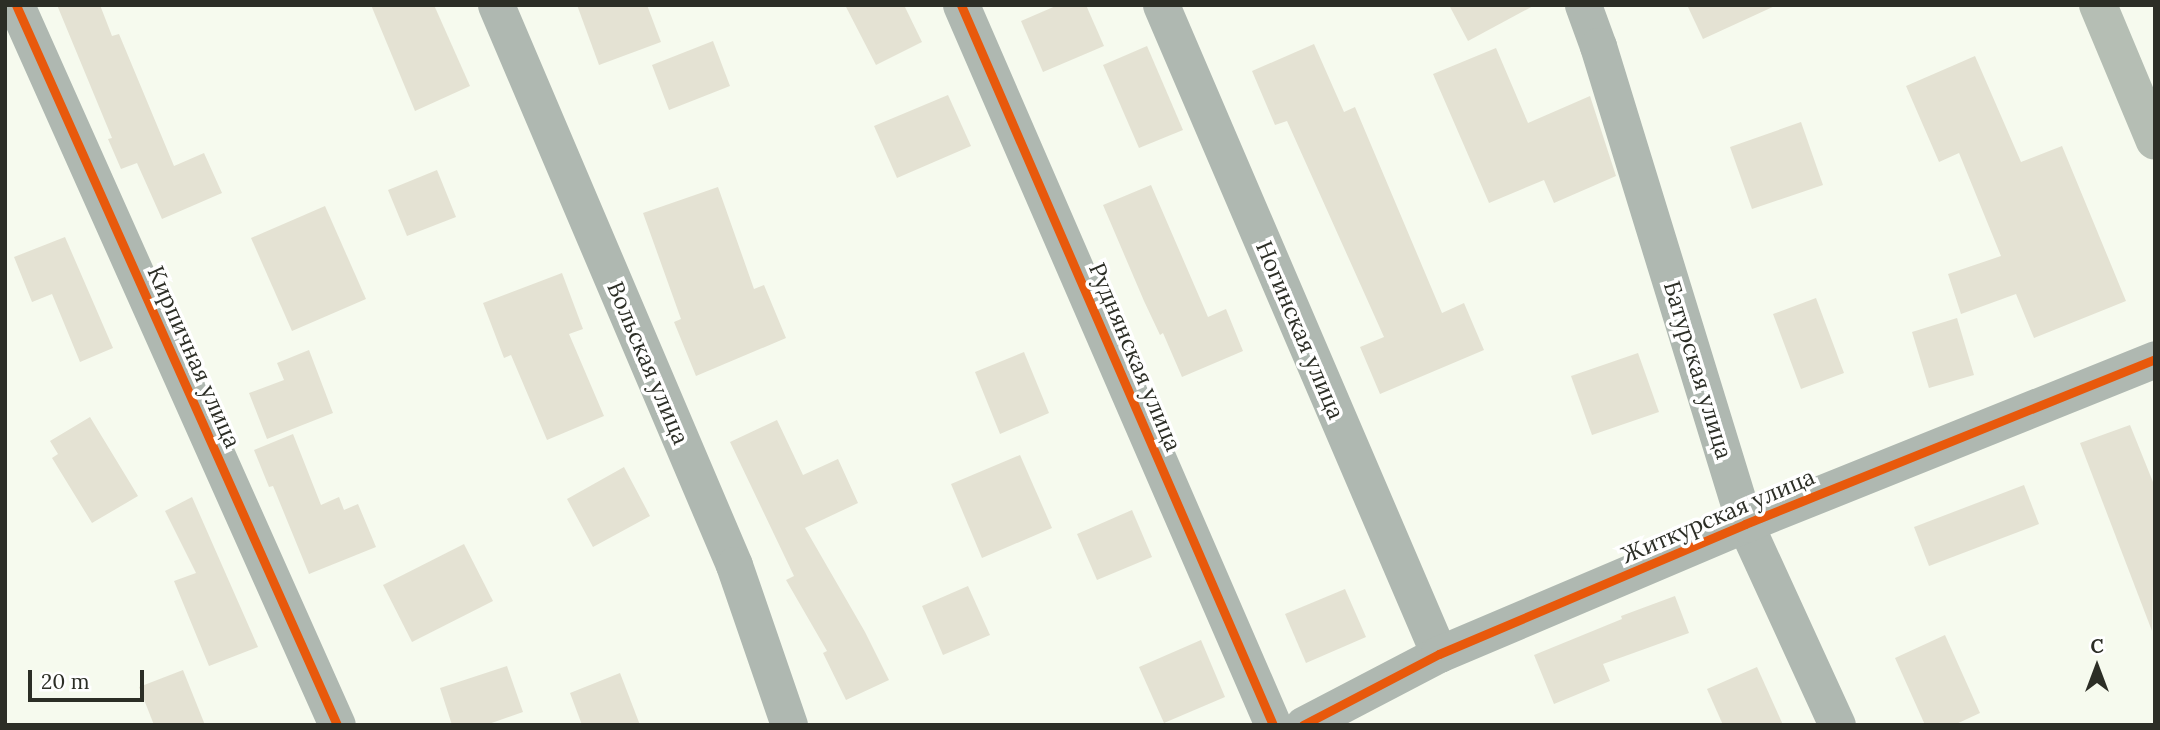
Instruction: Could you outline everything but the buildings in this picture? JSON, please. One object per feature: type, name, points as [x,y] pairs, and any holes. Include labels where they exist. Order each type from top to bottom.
[{"type":"highway","points":[[2098,5],[2155,141]]},
{"type":"street","name":"Кирпичная улица","points":[[16,5],[337,725]]},
{"type":"street","name":"Вольская улица","points":[[496,5],[734,565],[789,725]]},
{"type":"street","name":"Руднянская улица","points":[[961,5],[1273,725]]},
{"type":"street","name":"Ногинская улица","points":[[1161,5],[1439,654]]},
{"type":"street","name":"Батурская улица","points":[[1583,5],[1598,46],[1745,524],[1837,725]]},
{"type":"street","name":"Житкурская улица","points":[[1303,725],[1439,654],[1745,524],[2155,359]]},
{"type":"cycle path","points":[[16,5],[337,725]]},
{"type":"cycle path","points":[[961,5],[1273,725]]},
{"type":"cycle path","points":[[1303,725],[1439,654],[1745,524],[2155,359]]}]
